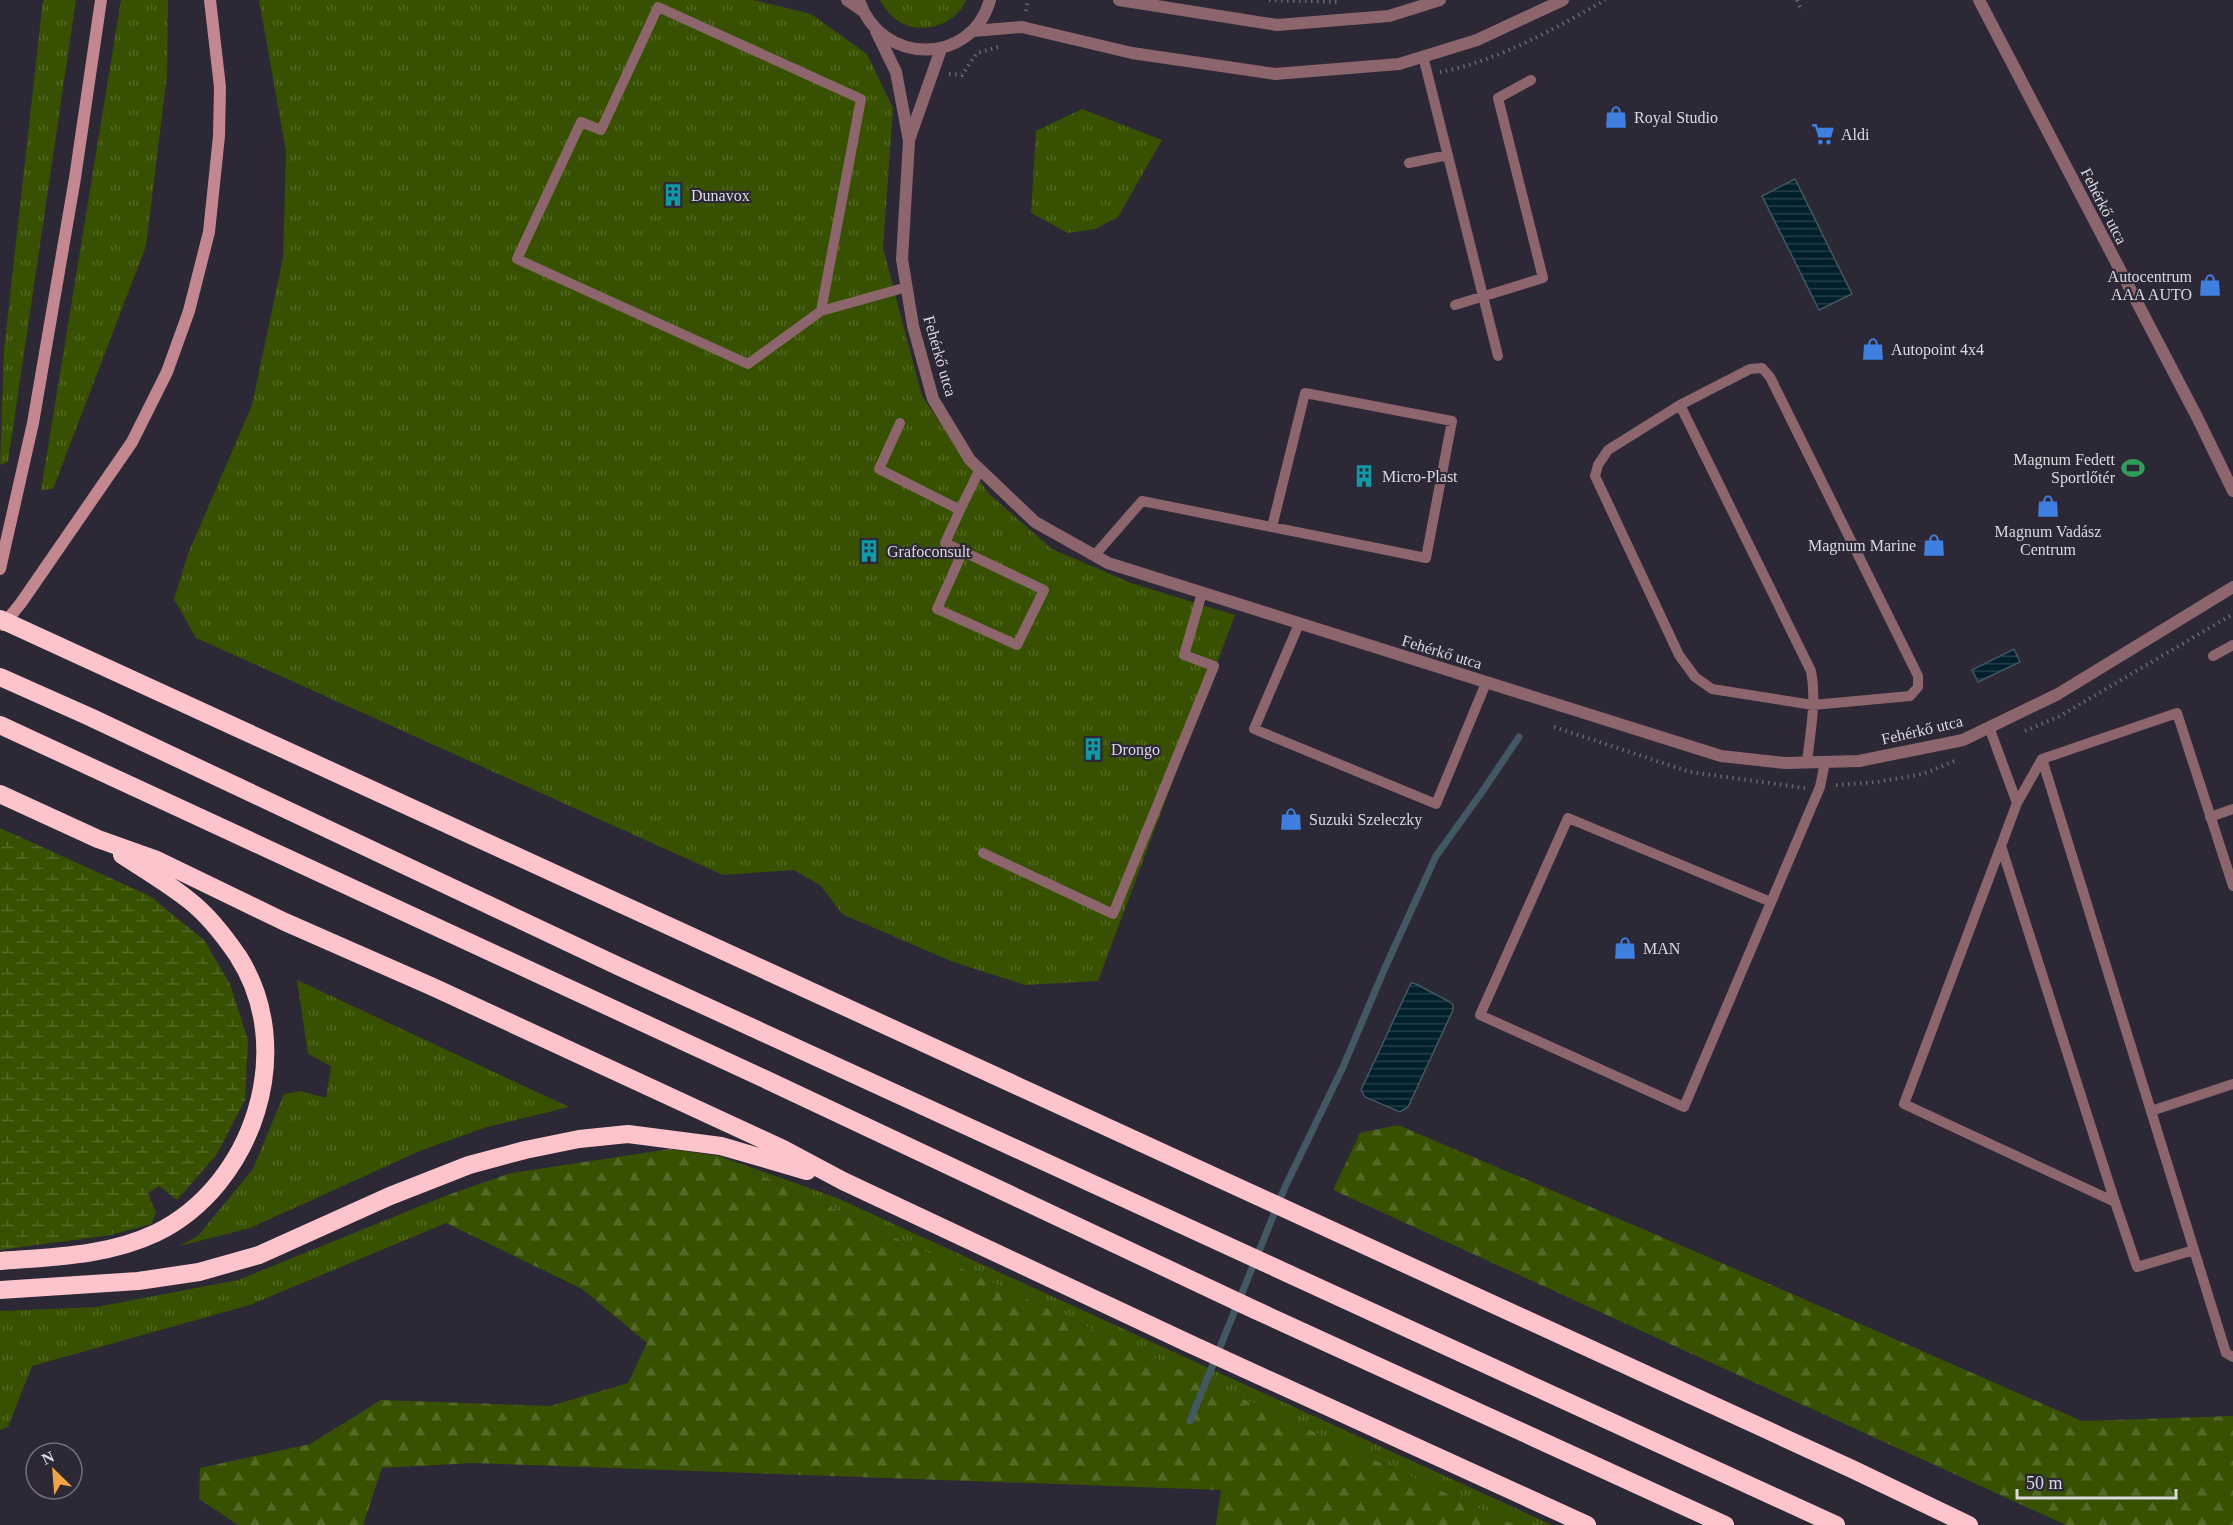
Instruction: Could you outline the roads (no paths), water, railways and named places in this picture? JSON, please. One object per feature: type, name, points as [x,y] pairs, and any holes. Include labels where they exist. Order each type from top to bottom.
[{"type":"highway","points":[[0,619],[1969,1525]]},
{"type":"highway","points":[[0,677],[90,717],[629,971],[1836,1525]]},
{"type":"highway","points":[[0,725],[780,1086],[1254,1309],[1725,1525]]},
{"type":"highway","points":[[0,794],[98,839],[157,860],[285,922],[444,992],[783,1149],[843,1181],[1188,1343],[1587,1525]]},
{"type":"highway","points":[[0,1262],[88,1253],[126,1244],[156,1232],[193,1209],[220,1181],[242,1150],[258,1106],[264,1080],[264,1032],[255,991],[238,957],[192,902],[98,839]]},
{"type":"highway","points":[[0,1290],[138,1281],[199,1272],[259,1255],[390,1196],[469,1165],[579,1139],[628,1134],[721,1146],[843,1181]]},
{"type":"highway","points":[[1942,1512],[1977,1525]]},
{"type":"main road","points":[[0,569],[33,423],[75,178],[101,0]]},
{"type":"main road","points":[[0,629],[21,603],[132,441],[167,372],[189,311],[209,232],[219,136],[220,87],[210,0]]},
{"type":"street","points":[[847,0],[861,6],[896,72],[909,141]]},
{"type":"street","points":[[876,31],[891,42],[914,50],[941,49],[963,39],[973,31],[990,0]]},
{"type":"street","points":[[1119,0],[1277,25],[1389,16],[1440,0]]},
{"type":"street","points":[[973,31],[1022,27],[1132,53],[1275,74],[1399,64],[1477,40],[1563,0]]},
{"type":"street","name":"Fehérkő utca","points":[[1979,0],[2233,491]]},
{"type":"street","points":[[909,141],[941,49]]},
{"type":"street","name":"Fehérkő utca","points":[[909,141],[903,259],[913,327],[933,399],[970,460],[1035,522],[1108,563],[1721,756],[1785,763],[1859,761],[1963,740],[2058,694],[2233,587]]},
{"type":"lane","points":[[821,311],[861,99],[658,7],[600,130],[581,122],[517,259],[748,364],[821,311],[907,287]]},
{"type":"lane","points":[[1423,56],[1498,356]]},
{"type":"lane","points":[[1455,305],[1543,278],[1498,98],[1531,80]]},
{"type":"lane","points":[[1409,163],[1448,154]]},
{"type":"lane","points":[[1762,368],[1770,377],[1918,676],[1918,687],[1910,696],[1813,705],[1712,689],[1695,677],[1679,655],[1596,476],[1598,465],[1608,450],[1680,405],[1750,369],[1762,368]]},
{"type":"lane","points":[[1094,556],[1142,501],[1426,558],[1452,421],[1305,393],[1272,527]]},
{"type":"lane","points":[[1680,405],[1811,671],[1815,688],[1807,763]]},
{"type":"lane","points":[[900,423],[879,469],[960,510]]},
{"type":"lane","points":[[963,552],[937,609],[1017,645],[1044,590],[945,543],[980,469]]},
{"type":"lane","points":[[983,852],[1113,914],[1214,666],[1184,655],[1202,593]]},
{"type":"lane","points":[[1299,624],[1254,729],[1436,804],[1486,683]]},
{"type":"lane","points":[[2213,656],[2233,645]]},
{"type":"lane","points":[[2115,1202],[1904,1104],[2017,803],[2042,759],[2177,713],[2233,886]]},
{"type":"lane","points":[[1989,727],[2017,803]]},
{"type":"lane","points":[[2042,759],[2226,1353],[2233,1357]]},
{"type":"lane","points":[[1771,902],[1568,818],[1480,1015],[1684,1107],[1820,787],[1825,762]]},
{"type":"lane","points":[[2210,817],[2233,809]]},
{"type":"lane","points":[[2001,846],[2137,1267],[2194,1250]]},
{"type":"lane","points":[[2151,1111],[2233,1084]]},
{"type":"water","points":[[1795,179],[1852,294],[1819,310],[1762,196]]},
{"type":"water","points":[[2014,649],[2020,662],[1978,682],[1972,670]]},
{"type":"water","points":[[1411,983],[1450,1002],[1453,1010],[1408,1107],[1400,1112],[1365,1097],[1361,1090]]},
{"type":"waterway","points":[[1190,1421],[1285,1187],[1343,1067],[1436,856],[1519,737]]},
{"type":"place","name":"Royal Studio","points":[[1616,117]]},
{"type":"place","name":"Aldi","points":[[1823,134]]},
{"type":"place","name":"Dunavox","points":[[673,195]]},
{"type":"place","name":"Autocentrum AAA AUTO","points":[[2210,285]]},
{"type":"place","name":"Autopoint 4x4","points":[[1873,349]]},
{"type":"place","name":"Magnum Fedett Sportlőtér","points":[[2133,468]]},
{"type":"place","name":"Micro-Plast","points":[[1364,476]]},
{"type":"place","name":"Magnum Vadász Centrum","points":[[2048,506]]},
{"type":"place","name":"Magnum Marine","points":[[1934,545]]},
{"type":"place","name":"Grafoconsult","points":[[869,551]]},
{"type":"place","name":"Drongo","points":[[1093,749]]},
{"type":"place","name":"Suzuki Szeleczky","points":[[1291,819]]},
{"type":"place","name":"MAN","points":[[1625,948]]}]
